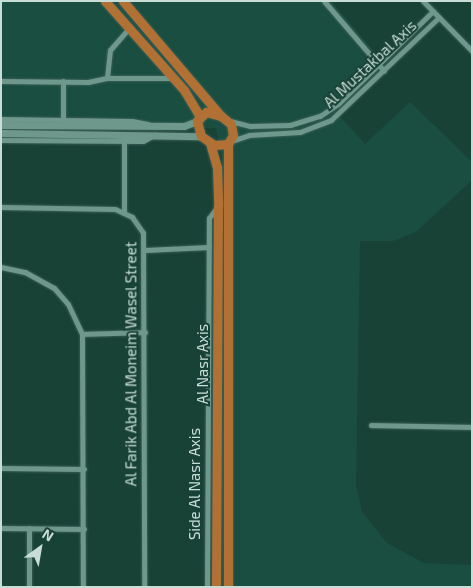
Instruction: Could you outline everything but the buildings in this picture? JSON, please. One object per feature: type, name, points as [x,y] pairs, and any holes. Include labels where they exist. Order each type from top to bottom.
[{"type":"highway","points":[[105,1],[174,78],[198,118],[201,136],[210,143],[229,142],[233,131],[224,118],[123,1]]},
{"type":"highway","points":[[198,118],[209,112],[224,118]]},
{"type":"highway","name":"Al Nasr Axis","points":[[228,587],[229,142]]},
{"type":"highway","name":"Al Nasr Axis","points":[[210,143],[216,163],[218,206],[216,587]]},
{"type":"highway","points":[[216,163],[228,164]]},
{"type":"highway","points":[[216,404],[227,405]]},
{"type":"street","points":[[324,1],[384,71]]},
{"type":"street","points":[[424,1],[472,51]]},
{"type":"street","name":"Al Mustakbal Axis","points":[[224,118],[256,126],[290,125],[314,119],[338,104],[433,11]]},
{"type":"street","name":"Al Mustakbal Axis","points":[[229,142],[249,135],[290,134],[317,127],[337,116],[439,17]]},
{"type":"street","points":[[107,78],[110,50],[130,28]]},
{"type":"street","points":[[1,81],[88,82],[107,78],[174,78]]},
{"type":"street","points":[[63,81],[63,120]]},
{"type":"street","points":[[1,133],[154,130],[184,126],[198,118]]},
{"type":"street","points":[[1,119],[63,120],[201,136]]},
{"type":"street","points":[[1,125],[73,122]]},
{"type":"street","points":[[1,140],[145,141],[154,130]]},
{"type":"street","points":[[1,207],[110,208],[124,212],[124,141]]},
{"type":"street","name":"Side Al Nasr Axis","points":[[207,587],[209,248],[210,216],[218,206]]},
{"type":"street","name":"Al Farik Abd Al Moneim Wasel Street","points":[[124,212],[141,229],[145,250],[144,587]]},
{"type":"street","points":[[145,250],[209,248]]},
{"type":"street","points":[[1,267],[25,272],[54,288],[68,304],[82,334],[83,587]]},
{"type":"street","points":[[82,334],[145,332]]},
{"type":"street","points":[[371,425],[472,428]]},
{"type":"street","points":[[1,468],[84,469]]},
{"type":"street","points":[[1,528],[84,529]]},
{"type":"street","points":[[29,528],[29,587]]},
{"type":"shaded area","points":[[1,1],[331,1],[384,63],[335,111],[365,144],[410,102],[472,162],[472,180],[416,232],[393,241],[360,241],[356,485],[362,512],[387,543],[424,563],[472,565],[472,587],[222,587],[222,158],[216,128],[1,129]]}]
